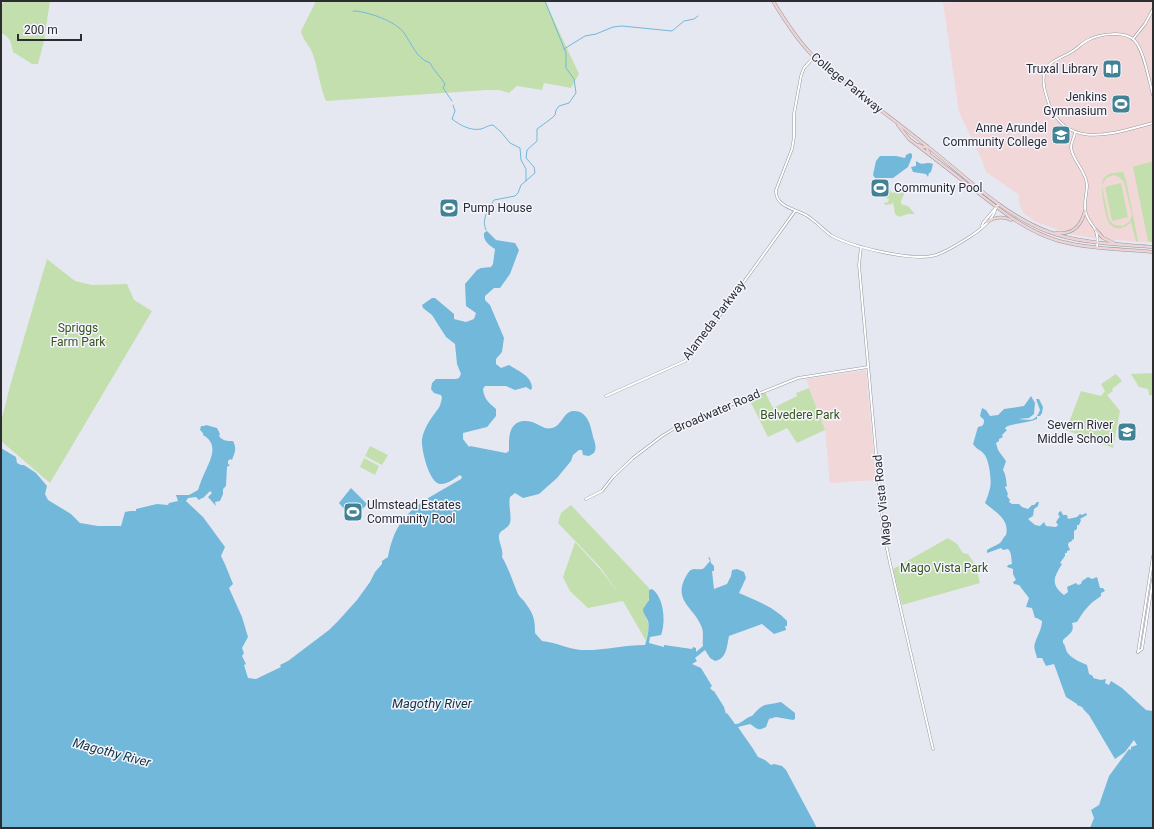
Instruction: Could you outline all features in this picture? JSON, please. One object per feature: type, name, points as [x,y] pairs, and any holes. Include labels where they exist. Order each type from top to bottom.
[{"type":"main road","name":"College Parkway","points":[[773,1],[792,31],[814,57],[999,204],[1024,220],[1048,232],[1098,243],[1153,247]]},
{"type":"main road","name":"College Parkway","points":[[896,123],[909,139],[996,207],[1037,232],[1060,241],[1098,247],[1153,252]]},
{"type":"main road","points":[[909,139],[921,146],[927,146],[928,152],[935,159]]},
{"type":"main road","points":[[1048,232],[1067,233],[1074,230],[1082,221],[1085,211]]},
{"type":"main road","points":[[987,222],[994,218],[1008,218],[1020,223]]},
{"type":"main road","points":[[1096,230],[1106,240],[1118,244]]},
{"type":"street","points":[[1133,39],[1145,24],[1153,8]]},
{"type":"street","points":[[1153,95],[1140,47],[1133,39],[1124,35],[1114,34],[1093,38],[1084,42],[1072,52],[1051,63],[1045,71],[1044,84],[1052,111],[1062,124],[1075,133],[1088,136],[1103,135],[1153,122]]},
{"type":"street","points":[[814,57],[804,68],[801,76],[794,114],[794,137],[792,150],[776,190],[776,196],[779,201],[811,219],[832,235],[861,247],[916,257],[929,256],[949,249],[970,236],[987,222],[996,211],[996,207]]},
{"type":"street","points":[[1075,133],[1072,139],[1071,148],[1086,179],[1085,211],[1089,221],[1096,230],[1098,236],[1098,247]]},
{"type":"street","points":[[982,227],[983,223],[993,209],[999,204]]},
{"type":"street","name":"Alameda Parkway","points":[[606,396],[685,361],[796,211]]},
{"type":"street","name":"Mago Vista Road","points":[[861,247],[859,262],[884,536],[933,750]]},
{"type":"street","name":"Broadwater Road","points":[[586,499],[602,491],[613,477],[632,458],[680,425],[798,378],[868,367]]},
{"type":"street","points":[[1153,556],[1138,652],[1142,648],[1153,579]]},
{"type":"shaded area","name":"Anne Arundel Community College","points":[[985,1],[1153,1],[1153,243],[1093,238],[1070,234],[1036,222],[1023,213],[1019,203],[1019,195],[986,172],[959,112],[943,3]]},
{"type":"shaded area","points":[[866,370],[876,480],[830,483],[825,430],[806,379]]},
{"type":"green space","points":[[5,1],[50,1],[44,41],[38,64],[32,64],[13,52],[9,38],[1,33],[1,5]]},
{"type":"green space","points":[[316,1],[545,1],[579,74],[571,88],[544,83],[542,90],[517,86],[509,93],[499,90],[487,90],[326,101],[311,50],[301,31]]},
{"type":"green space","points":[[1153,161],[1153,242],[1148,241],[1133,167]]},
{"type":"green space","points":[[1123,172],[1126,180],[1138,241],[1136,242],[1131,222],[1122,228],[1113,227],[1108,221],[1105,212],[1102,187],[1109,220],[1114,225],[1123,226],[1130,221],[1132,215],[1124,182],[1119,177],[1114,175],[1106,178],[1102,186],[1106,176]]},
{"type":"green space","points":[[1121,183],[1128,217],[1112,221],[1105,187]]},
{"type":"green space","points":[[889,189],[892,193],[903,190],[905,192],[901,204],[908,206],[915,214],[908,214],[899,217],[895,214],[893,202],[892,204],[885,205],[884,203],[888,202],[889,199],[886,198]]},
{"type":"green space","name":"Spriggs Farm Park","points":[[47,259],[75,281],[92,285],[127,284],[134,300],[152,311],[50,483],[1,441],[1,422],[10,386]]},
{"type":"green space","points":[[1153,373],[1153,395],[1149,395],[1148,389],[1139,387],[1131,374]]},
{"type":"green space","points":[[1116,374],[1122,381],[1107,395],[1120,411],[1113,448],[1066,430],[1081,391],[1101,396],[1105,391],[1101,384]]},
{"type":"green space","name":"Belvedere Park","points":[[809,388],[825,430],[797,443],[787,428],[768,437],[749,399],[765,392],[773,408],[797,396],[796,393]]},
{"type":"green space","points":[[370,446],[388,455],[382,465],[365,456]]},
{"type":"green space","points":[[364,458],[379,466],[375,475],[360,467]]},
{"type":"green space","points":[[571,505],[649,588],[648,601],[644,607],[649,627],[646,641],[623,601],[588,608],[570,591],[563,577],[575,542],[600,569],[619,594],[600,567],[558,523],[561,513]]},
{"type":"green space","name":"Mago Vista Park","points":[[948,538],[957,544],[963,553],[968,554],[976,566],[980,583],[902,605],[893,569]]},
{"type":"water","points":[[910,153],[912,154],[912,157],[908,167],[893,178],[875,178],[873,175],[876,161],[880,156],[896,156],[905,158],[906,155]]},
{"type":"water","points":[[916,161],[921,164],[933,164],[928,177],[926,174],[913,172],[911,167],[916,166]]},
{"type":"water","name":"Magothy River","points":[[487,231],[496,240],[515,243],[519,250],[510,274],[500,288],[494,288],[485,296],[485,300],[490,305],[504,338],[502,352],[496,359],[496,364],[501,368],[509,365],[520,372],[530,380],[532,388],[531,390],[526,387],[515,390],[506,386],[485,386],[483,389],[484,396],[496,409],[496,416],[487,427],[463,433],[463,439],[469,447],[506,453],[509,451],[510,432],[514,425],[518,422],[530,421],[544,428],[552,428],[558,425],[567,414],[577,411],[587,418],[595,445],[594,453],[589,456],[583,455],[582,450],[579,450],[573,455],[571,461],[557,478],[539,494],[523,498],[515,493],[510,497],[510,523],[508,527],[499,535],[502,557],[518,594],[531,611],[535,633],[542,641],[581,650],[597,650],[645,645],[649,623],[643,609],[649,600],[649,590],[652,589],[659,598],[664,617],[661,635],[650,637],[649,643],[664,647],[664,645],[692,649],[693,647],[696,648],[696,652],[703,646],[703,633],[699,621],[683,597],[683,583],[688,573],[692,569],[704,568],[710,561],[708,557],[710,558],[711,563],[714,566],[714,571],[712,571],[714,589],[727,584],[732,570],[737,569],[744,572],[746,578],[739,593],[776,611],[787,621],[787,626],[785,626],[786,630],[774,634],[762,624],[729,636],[726,651],[719,660],[715,661],[710,658],[705,650],[695,658],[697,661],[692,664],[701,668],[712,686],[710,688],[714,691],[724,707],[726,714],[727,713],[735,724],[752,716],[759,708],[768,704],[781,702],[795,713],[795,719],[793,720],[776,717],[769,719],[766,727],[761,729],[757,729],[750,724],[738,727],[758,757],[771,765],[774,764],[782,766],[786,770],[817,828],[1,828],[1,448],[16,457],[17,463],[24,465],[36,473],[47,486],[45,494],[48,500],[71,514],[80,523],[98,526],[121,526],[125,512],[136,511],[136,509],[157,504],[168,505],[169,503],[178,501],[176,495],[189,495],[198,490],[212,452],[211,443],[200,430],[201,426],[206,425],[217,428],[220,434],[219,436],[222,439],[233,441],[235,453],[232,460],[230,459],[228,461],[228,464],[230,465],[227,467],[226,486],[223,489],[223,494],[220,501],[215,502],[216,506],[208,497],[212,493],[210,491],[199,500],[196,497],[188,498],[186,501],[203,517],[225,547],[221,556],[233,584],[229,588],[242,617],[248,637],[242,648],[244,653],[242,656],[246,664],[244,665],[248,678],[256,679],[281,667],[280,665],[288,661],[329,630],[357,600],[382,564],[382,561],[388,557],[392,541],[405,517],[424,501],[461,479],[462,477],[460,475],[446,483],[441,484],[437,482],[429,472],[424,458],[422,439],[424,431],[439,407],[442,398],[441,395],[434,393],[431,389],[432,383],[436,379],[456,379],[459,378],[461,374],[457,364],[455,344],[446,337],[432,315],[423,308],[422,305],[432,298],[435,298],[454,314],[454,319],[466,322],[474,319],[476,313],[466,306],[465,284],[477,270],[491,267],[493,264],[495,249],[485,241],[484,233]]},
{"type":"water","points":[[1031,396],[1035,403],[1034,414],[1029,418],[1018,419],[1030,420],[1036,417],[1040,410],[1036,399],[1039,399],[1043,407],[1040,416],[1037,416],[1037,419],[1006,427],[1005,429],[1007,430],[1002,435],[1003,437],[996,443],[998,450],[1006,461],[1003,470],[1005,473],[1007,486],[1005,487],[1008,494],[1007,496],[1010,500],[1009,502],[1012,504],[1019,504],[1028,509],[1032,505],[1039,502],[1038,506],[1034,509],[1033,516],[1028,519],[1035,525],[1040,526],[1044,522],[1046,526],[1056,527],[1058,525],[1056,522],[1060,516],[1058,515],[1061,511],[1063,515],[1067,515],[1068,519],[1077,517],[1080,514],[1082,515],[1086,513],[1087,515],[1080,519],[1081,520],[1079,525],[1077,525],[1077,529],[1074,531],[1074,539],[1069,542],[1068,545],[1070,550],[1065,553],[1065,556],[1060,563],[1062,564],[1055,577],[1055,584],[1064,595],[1068,592],[1067,587],[1076,583],[1078,585],[1081,584],[1082,581],[1088,577],[1092,579],[1097,577],[1100,588],[1103,588],[1105,591],[1101,593],[1101,596],[1088,607],[1077,622],[1072,623],[1073,629],[1063,640],[1063,643],[1067,652],[1071,656],[1087,665],[1089,674],[1093,676],[1093,678],[1101,680],[1106,679],[1105,683],[1109,685],[1111,681],[1122,688],[1146,710],[1153,711],[1153,828],[1090,828],[1094,818],[1091,810],[1099,805],[1109,776],[1129,749],[1131,750],[1131,747],[1137,745],[1134,740],[1125,752],[1115,759],[1089,715],[1082,707],[1066,697],[1054,664],[1046,666],[1042,658],[1037,658],[1034,645],[1042,621],[1035,618],[1032,608],[1026,607],[1029,598],[1019,585],[1014,584],[1013,582],[1016,580],[1013,574],[1013,569],[1007,567],[1008,565],[1012,564],[1011,554],[1008,549],[1003,550],[1001,548],[987,553],[987,550],[1001,542],[1006,535],[1007,529],[1001,516],[985,503],[991,485],[989,465],[984,454],[973,444],[978,427],[982,426],[984,423],[984,420],[980,416],[982,408],[986,410],[990,416],[998,415],[1004,409],[1024,406]]},
{"type":"water","name":"Ulmstead Estates Community Pool","points":[[351,488],[367,504],[353,520],[339,503]]},
{"type":"waterway","points":[[486,230],[484,222],[485,218],[494,200],[515,196],[521,185],[535,173],[534,167],[526,158],[527,150],[537,141],[537,129],[555,115],[559,106],[569,103],[576,93],[574,79],[566,68],[566,53],[545,1]]},
{"type":"waterway","points":[[353,11],[359,11],[388,21],[400,29],[421,58],[430,63],[445,84],[443,88],[452,101]]},
{"type":"waterway","points":[[564,49],[585,36],[596,34],[613,27],[622,26],[672,31],[684,21],[694,19],[698,16]]},
{"type":"waterway","points":[[453,105],[455,111],[452,119],[458,123],[465,127],[477,129],[493,125],[510,143],[520,148],[521,160],[526,169],[526,181]]},
{"type":"place","name":"Truxal Library","points":[[1112,69]]},
{"type":"place","name":"Jenkins Gymnasium","points":[[1121,104]]},
{"type":"place","name":"Anne Arundel Community College","points":[[1061,135]]},
{"type":"place","name":"Community Pool","points":[[880,188]]},
{"type":"place","name":"Pump House","points":[[449,208]]},
{"type":"place","name":"Severn River Middle School","points":[[1127,432]]},
{"type":"place","name":"Ulmstead Estates Community Pool","points":[[353,512]]}]
